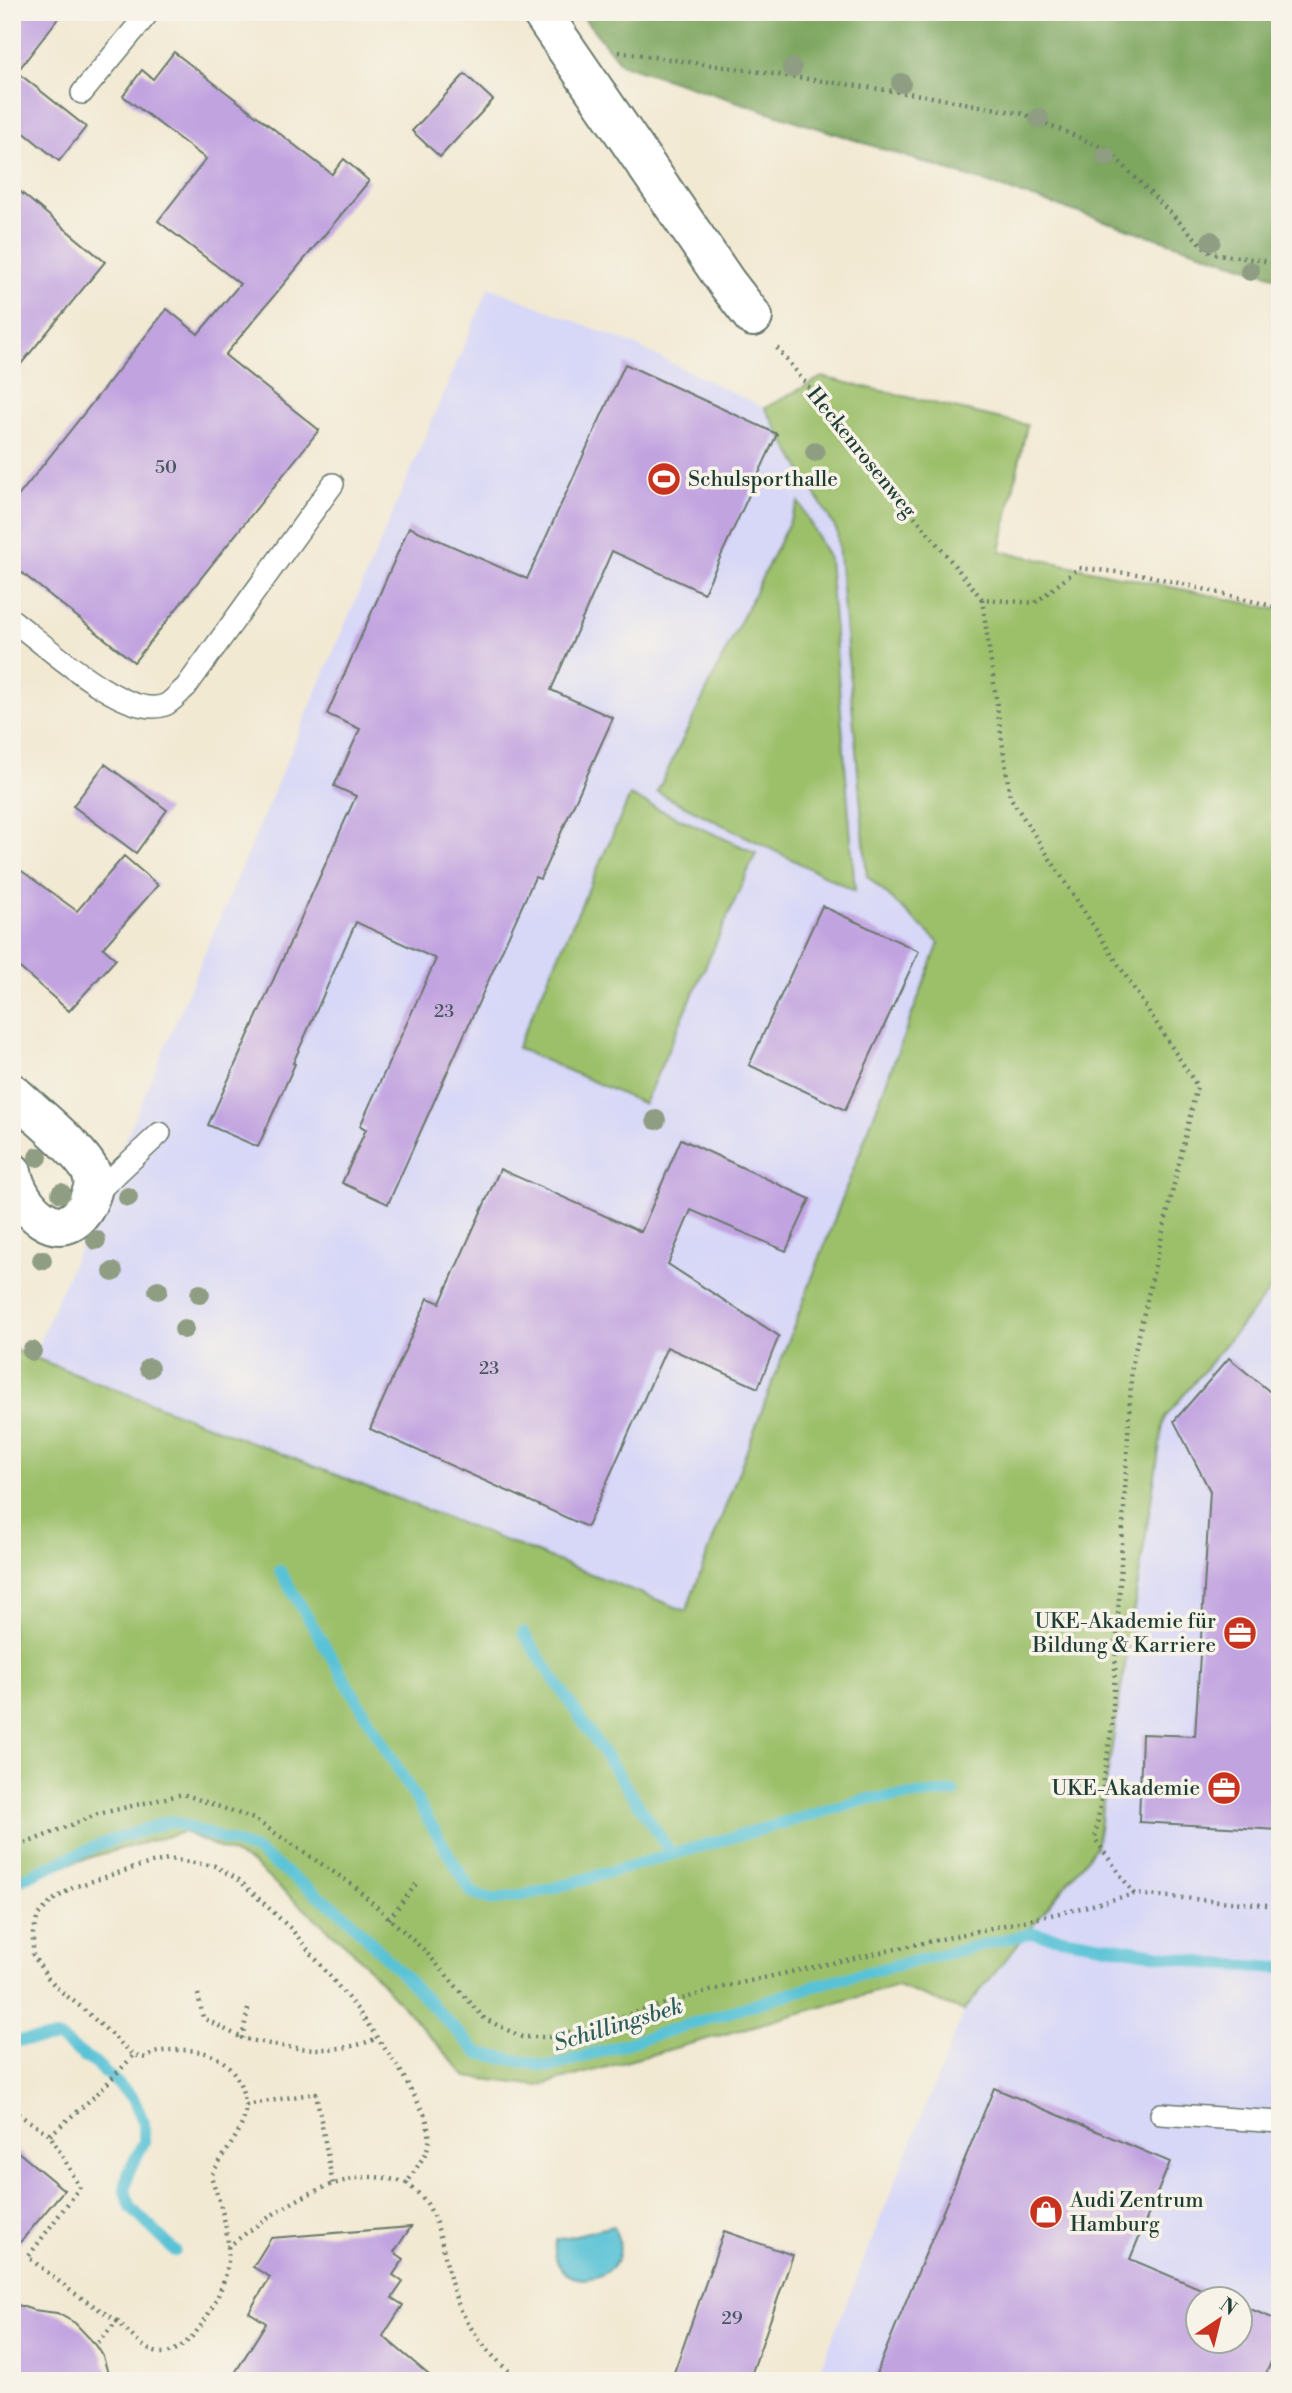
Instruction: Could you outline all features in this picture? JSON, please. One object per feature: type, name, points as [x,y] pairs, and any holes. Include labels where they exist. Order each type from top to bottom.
[{"type":"street","points":[[541,12],[742,296]]},
{"type":"street","points":[[12,1172],[24,1203],[41,1220],[58,1225],[70,1223],[84,1209],[92,1195],[93,1178],[85,1163],[13,1098]]},
{"type":"lane","points":[[82,93],[149,12]]},
{"type":"lane","points":[[12,620],[109,694],[139,706],[164,705],[186,687],[333,484]]},
{"type":"lane","points":[[88,1201],[160,1133]]},
{"type":"lane","points":[[1161,2114],[1280,2122]]},
{"type":"path","points":[[565,45],[921,95],[1024,114],[1108,150],[1210,253],[1280,263]]},
{"type":"path","name":"Heckenrosenweg","points":[[742,296],[982,599]]},
{"type":"path","points":[[1135,1894],[1095,1839],[1112,1725],[1132,1364],[1197,1086],[1010,797],[982,599],[1035,603],[1079,568],[1146,575],[1280,608]]},
{"type":"path","points":[[12,1849],[98,1814],[183,1794],[254,1819],[353,1885],[426,1952],[485,2019],[522,2037],[551,2037],[727,1986],[1069,1912],[1135,1894],[1280,1906]]},
{"type":"path","points":[[12,2110],[50,2135],[80,2187],[28,2257],[117,2322],[148,2350],[161,2353],[182,2347],[205,2319],[222,2290],[228,2261],[227,2230],[211,2176],[240,2130],[246,2105],[239,2079],[219,2058],[199,2050],[156,2051],[146,2058],[134,2055],[47,1977],[33,1955],[33,1934],[38,1915],[53,1900],[74,1887],[168,1859],[188,1860],[215,1866],[239,1880],[292,1930],[339,1986],[400,2070],[426,2116],[430,2139],[426,2153],[407,2183]]},
{"type":"path","points":[[389,1919],[417,1883]]},
{"type":"path","points":[[198,1994],[203,2018],[242,2038],[278,2045],[323,2048],[364,2043],[377,2038]]},
{"type":"path","points":[[242,2038],[248,2010]]},
{"type":"path","points":[[50,2135],[97,2094],[134,2055]]},
{"type":"path","points":[[246,2105],[316,2093],[333,2185]]},
{"type":"path","points":[[228,2247],[270,2217],[333,2185],[359,2178],[384,2177],[407,2183],[426,2203],[436,2227],[458,2304],[485,2346],[507,2371],[522,2381]]},
{"type":"path","points":[[96,2345],[117,2322]]},
{"type":"shaded area","points":[[489,287],[628,342],[765,408],[837,531],[867,876],[939,943],[686,1611],[33,1356]]},
{"type":"shaded area","points":[[1280,1278],[1280,2381],[815,2381],[964,2011],[1096,1847],[1164,1418]]},
{"type":"green space","points":[[579,12],[1280,12],[1280,278],[621,64]]},
{"type":"green space","points":[[822,377],[1027,425],[1000,551],[1280,610],[1280,1278],[1164,1419],[1096,1847],[964,2011],[897,1986],[539,2086],[467,2077],[352,1950],[249,1861],[184,1832],[94,1856],[23,1878],[12,1884],[12,1349],[686,1611],[939,943],[867,876],[837,531],[765,408]]},
{"type":"green space","points":[[799,502],[829,559],[855,891],[657,792]]},
{"type":"green space","points":[[630,796],[756,853],[644,1104],[517,1048]]},
{"type":"water","points":[[613,2226],[619,2242],[619,2256],[612,2267],[601,2275],[588,2278],[575,2278],[564,2271],[556,2259],[555,2240]]},
{"type":"building","points":[[12,12],[63,12],[17,72],[86,127],[59,161],[12,123]]},
{"type":"building","points":[[174,52],[332,174],[344,159],[369,181],[225,355],[319,430],[134,662],[12,565],[12,504],[167,309],[198,334],[240,284],[158,221],[206,159],[123,96],[142,70],[153,79]]},
{"type":"building","points":[[465,74],[493,100],[440,157],[412,131]]},
{"type":"building","points":[[12,185],[105,262],[12,375]]},
{"type":"building","points":[[625,364],[777,434],[704,593],[612,551],[551,690],[613,718],[540,879],[535,877],[388,1204],[342,1183],[366,1129],[360,1126],[436,959],[356,922],[258,1147],[208,1125],[356,796],[334,786],[360,729],[327,714],[409,527],[527,579]]},
{"type":"building","points":[[105,764],[167,810],[136,853],[73,806]]},
{"type":"building","points":[[124,856],[158,885],[103,948],[116,959],[69,1011],[12,961],[12,864],[77,911]]},
{"type":"building","points":[[822,906],[919,951],[845,1110],[749,1065]]},
{"type":"building","points":[[681,1139],[810,1199],[786,1251],[691,1210],[668,1264],[779,1336],[758,1388],[667,1347],[587,1527],[370,1429],[428,1298],[440,1303],[500,1169],[641,1232]]},
{"type":"building","name":"UKE-Akademie für Bildung & Karriere","points":[[1229,1358],[1280,1400],[1280,1830],[1139,1822],[1142,1734],[1195,1736],[1210,1491],[1174,1421]]},
{"type":"building","name":"Audi Zentrum Hamburg","points":[[994,2088],[1170,2162],[1130,2259],[1189,2284],[1184,2284],[1184,2354],[1254,2354],[1254,2311],[1280,2321],[1280,2341],[1263,2381],[873,2381]]},
{"type":"building","points":[[12,2147],[64,2190],[12,2252]]},
{"type":"building","points":[[411,2227],[394,2252],[404,2259],[393,2275],[403,2282],[392,2298],[403,2305],[383,2336],[436,2381],[230,2381],[266,2323],[249,2312],[270,2277],[253,2267],[271,2238]]},
{"type":"building","points":[[724,2231],[793,2255],[749,2381],[671,2381]]},
{"type":"building","points":[[12,2303],[33,2310],[57,2313],[75,2323],[103,2356],[110,2381],[12,2381]]},
{"type":"waterway","points":[[280,1571],[472,1893],[492,1900],[539,1892],[868,1799],[954,1792]]},
{"type":"waterway","points":[[523,1633],[671,1853]]},
{"type":"waterway","name":"Schillingsbek","points":[[12,1886],[23,1878],[101,1844],[170,1821],[255,1850],[344,1914],[478,2053],[550,2067],[831,1981],[1032,1933],[1213,1964],[1280,1968]]},
{"type":"waterway","points":[[12,2041],[59,2038],[101,2068],[133,2098],[144,2123],[144,2142],[128,2173],[125,2190],[131,2208],[175,2251]]},
{"type":"place","name":"Schulsporthalle","points":[[664,479]]},
{"type":"place","name":"UKE-Akademie für Bildung & Karriere","points":[[1240,1633]]},
{"type":"place","name":"UKE-Akademie","points":[[1224,1788]]},
{"type":"place","name":"Audi Zentrum Hamburg","points":[[1046,2212]]}]
